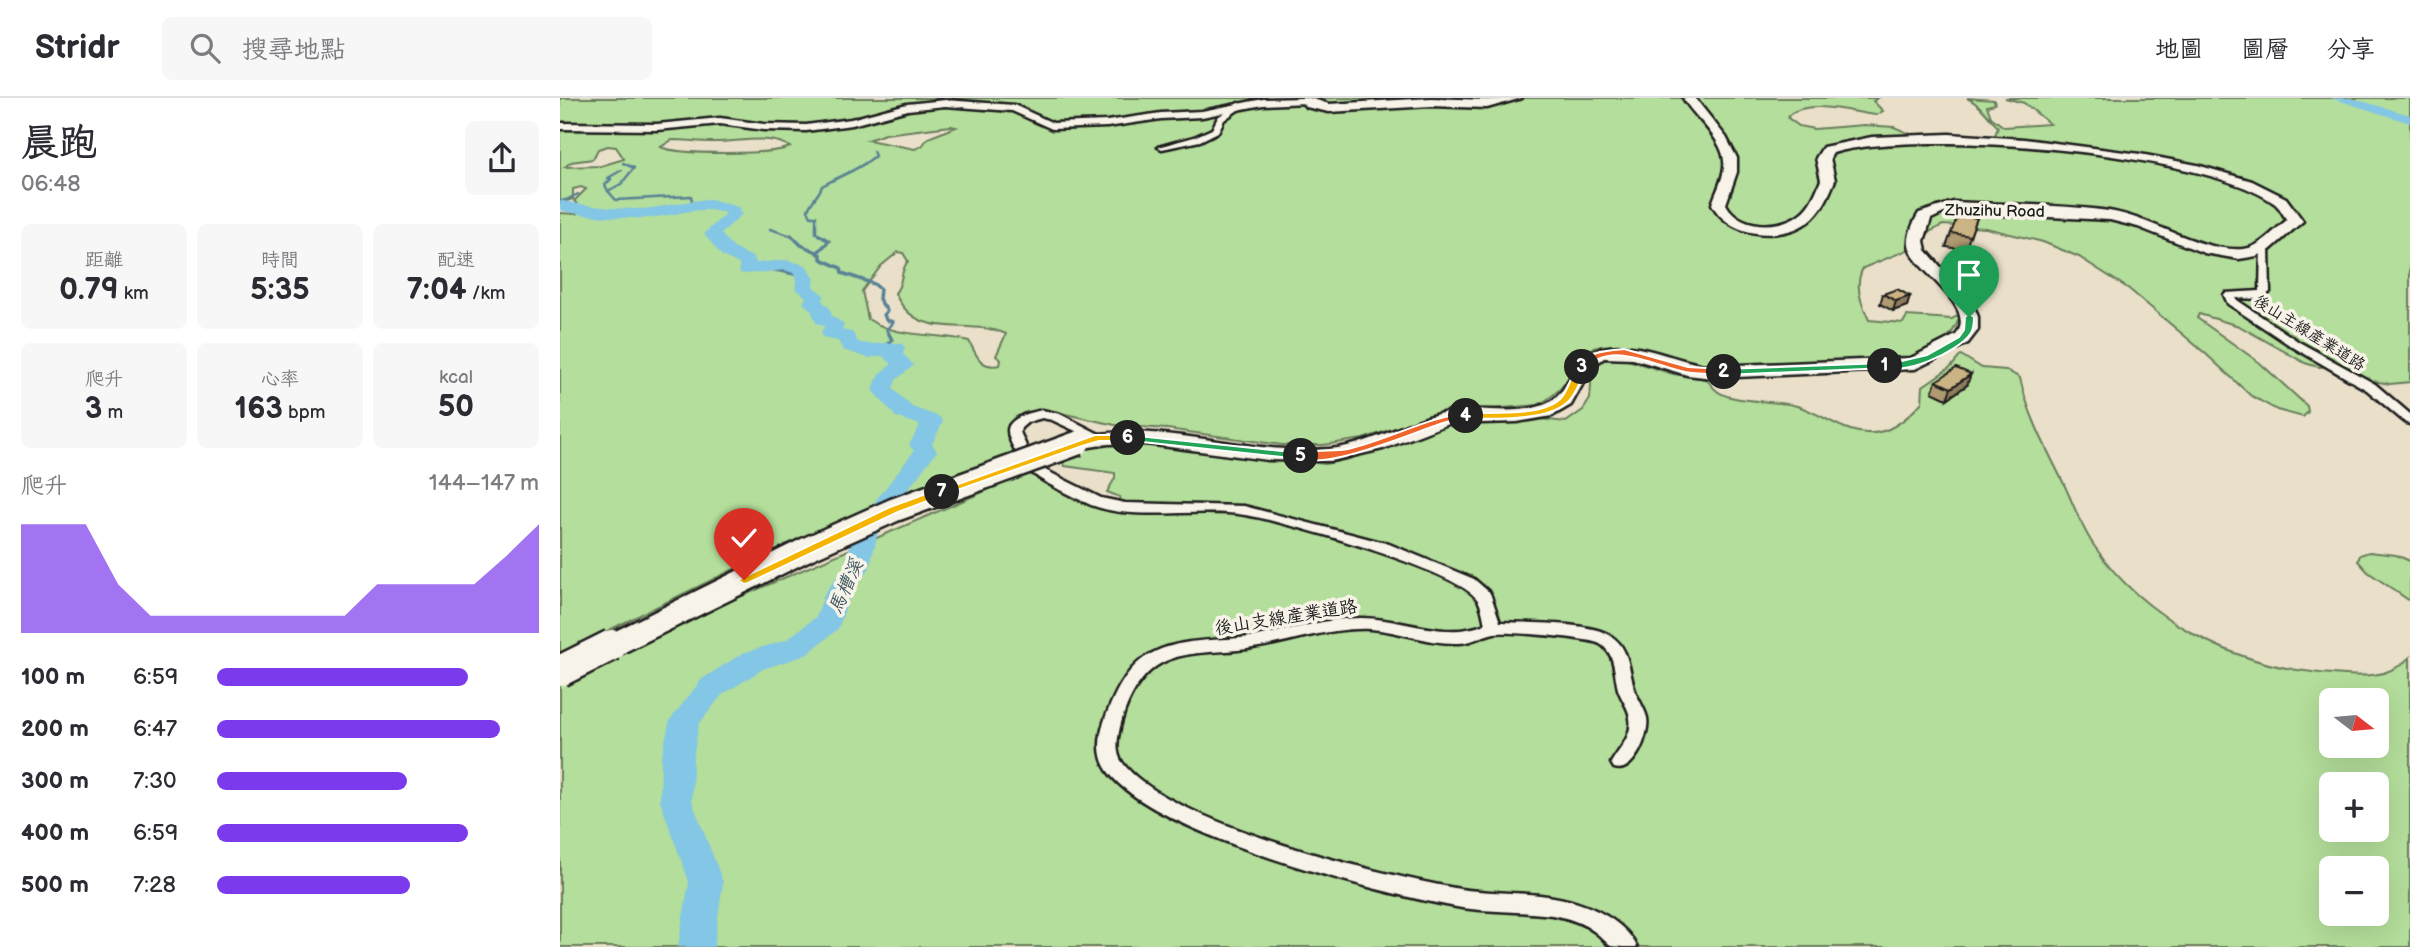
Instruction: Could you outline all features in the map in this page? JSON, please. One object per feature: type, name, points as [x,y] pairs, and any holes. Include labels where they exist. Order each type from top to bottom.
[{"type":"main road","points":[[1304,99],[1322,107],[1344,108],[1431,102],[1487,104],[1516,98]]},
{"type":"main road","name":"Zhuzihu Road","points":[[1088,440],[1136,438],[1314,457],[1362,449],[1445,418],[1538,413],[1557,406],[1567,398],[1582,367],[1590,358],[1599,354],[1624,352],[1688,370],[1713,372],[1915,363],[1962,339],[1969,330],[1969,317],[1964,304],[1920,255],[1916,241],[1924,216],[1942,208],[1970,207],[2110,216],[2143,224],[2210,250],[2239,254],[2251,253],[2264,247],[2295,220],[2295,214],[2277,198],[2237,179],[2156,160],[2010,141],[1952,138],[1847,145],[1828,150],[1823,158],[1828,180],[1809,214],[1799,222],[1784,227],[1767,229],[1748,226],[1730,219],[1720,210],[1718,204],[1732,165],[1729,154],[1689,98]]},
{"type":"main road","points":[[560,671],[785,560],[894,510],[1088,440]]},
{"type":"street","points":[[560,126],[657,127],[720,121],[764,127],[806,128],[852,122],[907,107],[945,103],[1014,108],[1052,126],[1107,124],[1202,114],[1241,105],[1304,99]]},
{"type":"street","points":[[1162,147],[1197,139],[1216,130],[1222,119],[1241,105]]},
{"type":"street","name":"後山主線產業道路","points":[[2264,247],[2265,292],[2260,296],[2228,295],[2232,302],[2295,344],[2371,387],[2410,420]]},
{"type":"street","points":[[1088,440],[1056,417],[1042,414],[1024,419],[1015,427],[1014,432],[1023,454],[1040,473],[1090,499],[1125,508],[1244,510],[1384,547],[1469,583],[1485,597],[1494,627],[1583,633],[1605,639],[1618,652],[1627,692],[1639,719],[1633,748],[1620,763]]},
{"type":"street","name":"後山支線產業道路","points":[[1494,627],[1469,636],[1452,636],[1376,624],[1343,624],[1254,643],[1177,652],[1159,657],[1143,667],[1119,701],[1108,751],[1115,768],[1146,797],[1187,818],[1356,875],[1461,898],[1563,908],[1583,913],[1614,934],[1627,947]]},
{"type":"green space","points":[[560,98],[1878,98],[1873,101],[1883,111],[1876,115],[1819,107],[1798,110],[1788,118],[1799,126],[1814,129],[1864,125],[1894,127],[1915,136],[1994,138],[1998,127],[1980,107],[1967,98],[1994,100],[1995,104],[1987,106],[1991,117],[2004,127],[2050,124],[2024,103],[2005,98],[2410,98],[2410,382],[2390,384],[2367,380],[2343,366],[2318,367],[2305,363],[2239,326],[2199,314],[2197,318],[2260,363],[2307,406],[2308,412],[2303,417],[2277,410],[2250,395],[2129,289],[2079,257],[2043,242],[1986,228],[1943,225],[1931,231],[1910,249],[1863,268],[1860,274],[1860,294],[1869,320],[1903,323],[1907,316],[1952,319],[1960,314],[1955,328],[1946,338],[1935,347],[1912,356],[1882,361],[1727,367],[1678,362],[1624,346],[1601,346],[1583,355],[1563,386],[1538,405],[1436,414],[1363,439],[1323,445],[1282,445],[1167,429],[1115,425],[1043,409],[1023,413],[1008,424],[1007,437],[1014,448],[1010,455],[959,473],[761,556],[560,654],[560,213],[576,214],[584,210],[574,201],[586,189],[573,189],[573,199],[560,203]],"holes":[[[951,126],[956,127],[928,138],[922,146],[915,149],[868,140],[885,134]],[[672,140],[773,140],[790,147],[765,152],[725,153],[686,152],[661,147]],[[616,147],[624,159],[601,166],[565,167],[571,162],[593,159],[598,149]],[[898,252],[903,253],[908,261],[895,293],[904,308],[916,318],[944,326],[991,329],[1006,334],[996,356],[1001,360],[1000,365],[984,363],[969,341],[892,330],[868,319],[862,291],[881,266]]]},
{"type":"green space","points":[[1961,355],[1982,368],[2006,370],[2020,378],[2038,430],[2090,540],[2115,573],[2139,596],[2194,634],[2255,660],[2320,673],[2368,676],[2390,671],[2410,657],[2410,947],[560,947],[560,680],[691,618],[1027,473],[1091,504],[1118,502],[1120,497],[1107,492],[1115,473],[1065,466],[1062,459],[1085,447],[1180,447],[1325,464],[1349,459],[1455,419],[1522,417],[1566,422],[1583,410],[1590,399],[1592,371],[1597,363],[1605,358],[1628,360],[1673,374],[1706,379],[1724,395],[1797,406],[1840,426],[1867,433],[1883,431],[1905,419],[1922,402],[1923,386],[1952,366]]},
{"type":"green space","points":[[2369,552],[2396,555],[2410,561],[2410,601],[2368,572],[2358,561],[2360,555]]},
{"type":"building","points":[[1958,215],[1977,218],[1970,236],[1951,233]]},
{"type":"building","points":[[1897,289],[1910,296],[1896,301],[1883,294]]},
{"type":"building","points":[[1956,368],[1971,374],[1951,388],[1936,381]]},
{"type":"waterway","points":[[2337,98],[2410,119]]},
{"type":"waterway","points":[[822,236],[816,233],[816,216],[811,216],[808,210],[811,203],[822,186],[869,161],[875,156],[873,151]]},
{"type":"waterway","points":[[608,191],[621,184],[634,168],[623,163]]},
{"type":"waterway","points":[[608,191],[605,185],[611,179],[608,178],[622,170]]},
{"type":"waterway","points":[[608,191],[616,200],[691,196],[693,205]]},
{"type":"waterway","points":[[566,200],[578,194]]},
{"type":"waterway","points":[[560,201],[566,200]]},
{"type":"waterway","name":"馬槽溪","points":[[561,205],[566,200]]},
{"type":"waterway","name":"馬槽溪","points":[[560,205],[578,211],[649,213],[688,205],[711,204],[732,210],[734,214],[712,234],[728,252],[748,262],[746,269],[786,265],[800,269],[806,279],[804,288],[816,296],[812,303],[820,307],[823,319],[834,324],[831,334],[845,336],[850,346],[868,352],[895,348],[893,355],[904,365],[887,377],[882,390],[904,412],[932,422],[920,445],[926,451],[867,527],[856,569],[838,593],[828,622],[796,648],[753,661],[712,687],[685,720],[677,758],[676,801],[706,882],[696,947]]},
{"type":"waterway","points":[[770,229],[792,236]]},
{"type":"waterway","points":[[819,235],[829,241],[817,253],[821,255],[821,259],[841,268],[842,273],[874,284],[880,289],[879,299],[887,311],[884,314],[886,320],[893,322],[887,330],[892,340],[881,349]]},
{"type":"waterway","points":[[792,236],[801,245],[817,252]]},
{"type":"waterway","points":[[766,268],[804,276]]},
{"type":"route","points":[[744,580],[894,510],[990,473],[1099,438],[1136,438],[1314,457],[1336,454],[1362,449],[1445,418],[1538,413],[1557,406],[1567,398],[1582,367],[1590,358],[1599,354],[1624,352],[1688,370],[1713,372],[1915,363],[1962,339],[1969,330],[1969,317]]}]
